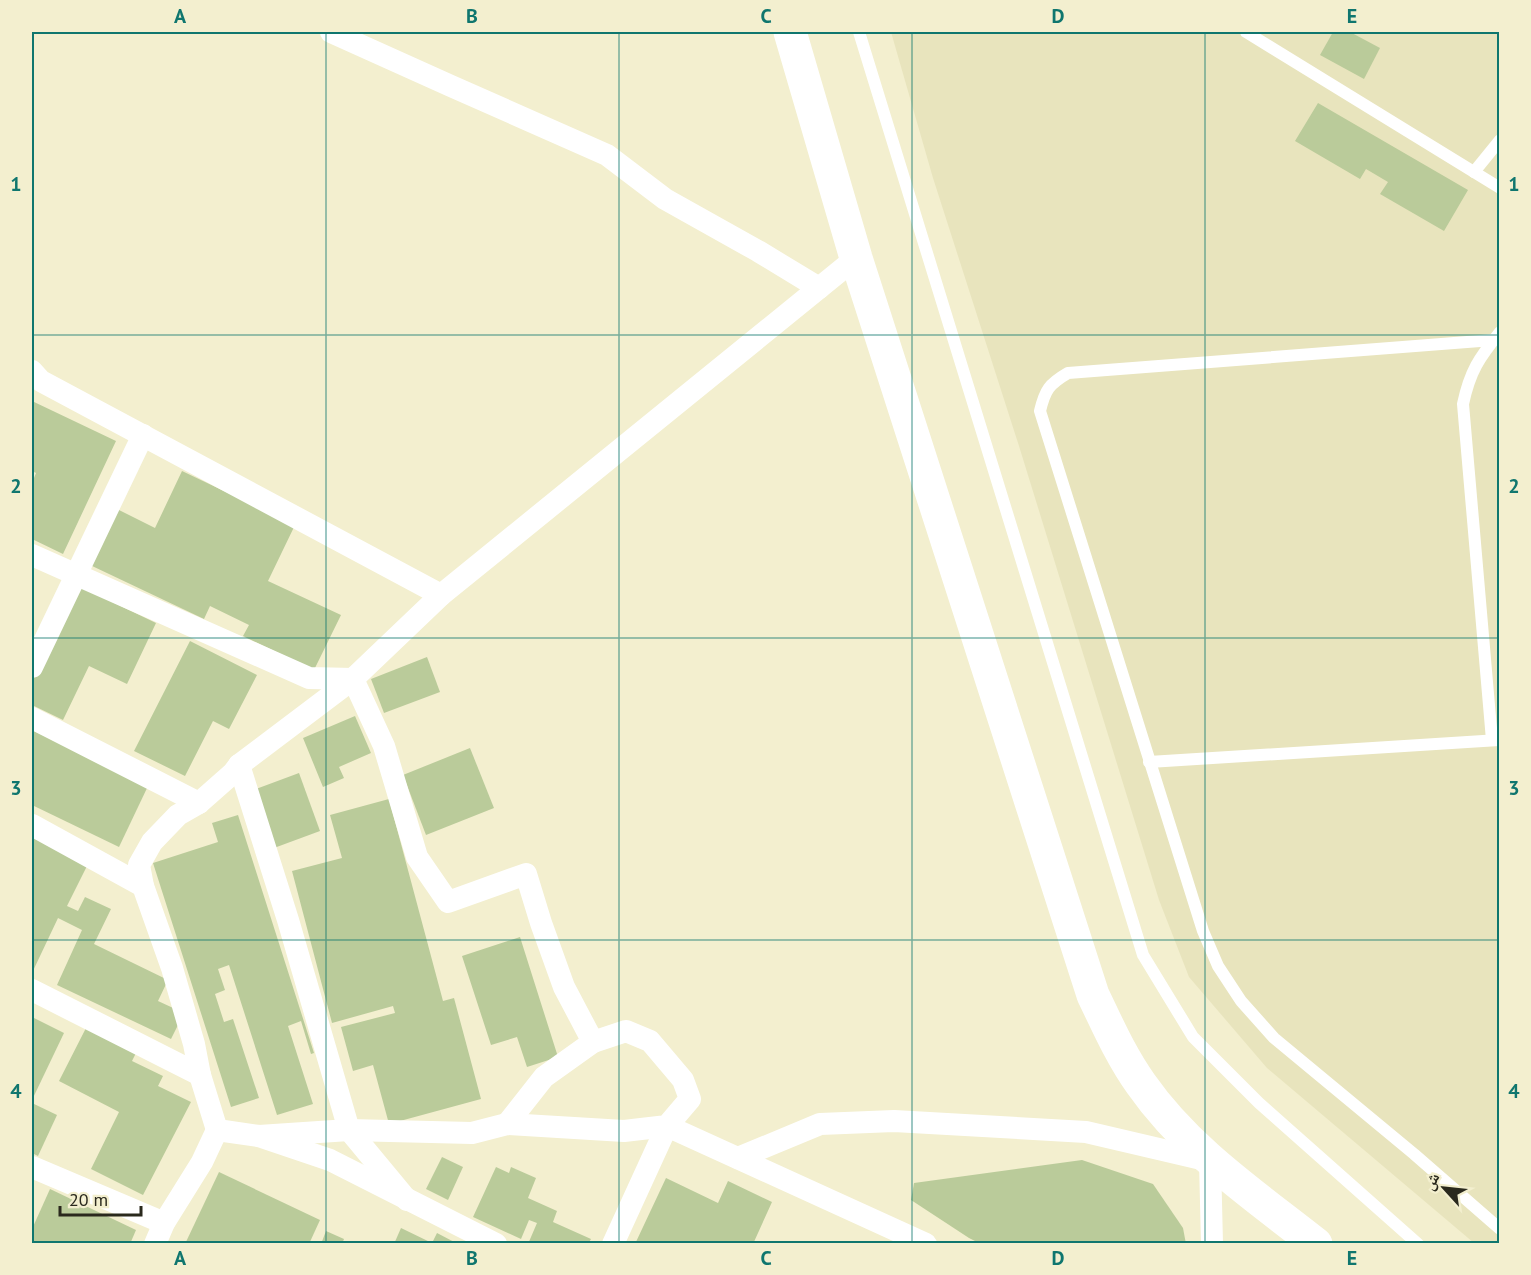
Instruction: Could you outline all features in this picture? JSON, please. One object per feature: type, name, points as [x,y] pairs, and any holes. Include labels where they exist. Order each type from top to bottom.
[{"type":"street","points":[[331,32],[607,155],[665,199],[819,288]]},
{"type":"street","points":[[790,32],[856,258],[1093,995],[1115,1041],[1141,1084],[1172,1123],[1210,1161],[1316,1244]]},
{"type":"street","points":[[32,1167],[160,1233],[202,1162],[217,1130],[172,969],[143,886],[139,865],[152,842],[178,814],[199,803],[239,765],[353,679],[441,595],[856,258]]},
{"type":"street","points":[[32,371],[41,381],[441,595]]},
{"type":"street","points":[[32,667],[143,435]]},
{"type":"street","points":[[32,555],[309,678],[353,679]]},
{"type":"street","points":[[353,679],[384,746],[417,857],[447,902],[526,874],[564,987],[593,1042]]},
{"type":"street","points":[[32,718],[199,803]]},
{"type":"street","points":[[239,765],[288,920],[349,1130],[407,1200]]},
{"type":"street","points":[[32,825],[143,886]]},
{"type":"street","points":[[32,990],[200,1075]]},
{"type":"street","points":[[507,1124],[544,1077],[593,1042],[626,1031],[650,1041],[683,1080],[690,1100],[667,1126],[613,1244]]},
{"type":"street","points":[[738,1158],[820,1124],[894,1121],[1086,1132],[1210,1161]]},
{"type":"street","points":[[259,1136],[349,1130],[472,1133],[507,1124],[624,1131],[667,1126],[926,1244]]},
{"type":"street","points":[[217,1130],[259,1136],[330,1160],[496,1244]]},
{"type":"street","points":[[1210,1161],[1212,1244]]},
{"type":"lane","points":[[859,32],[1143,955],[1193,1036],[1258,1102],[1418,1244]]},
{"type":"lane","points":[[1246,32],[1500,188]]},
{"type":"lane","points":[[1474,172],[1500,140]]},
{"type":"lane","points":[[1149,762],[1496,740],[1463,404],[1467,384],[1478,360],[1496,336]]},
{"type":"lane","points":[[1496,336],[1068,374],[1053,382],[1044,393],[1040,411],[1203,931],[1218,966],[1241,1001],[1274,1038],[1500,1229]]},
{"type":"shaded area","points":[[891,32],[1499,32],[1499,1243],[1474,1243],[1267,1068],[1189,977],[1159,900],[1019,446],[933,178]]},
{"type":"building","points":[[1333,32],[1350,32],[1380,48],[1364,79],[1320,55]]},
{"type":"building","points":[[1318,103],[1468,190],[1444,231],[1380,194],[1388,182],[1366,169],[1360,179],[1295,141]]},
{"type":"building","points":[[32,401],[116,441],[63,554],[32,539],[32,483],[36,473],[32,471]]},
{"type":"building","points":[[182,471],[295,525],[268,581],[341,615],[314,670],[243,636],[249,625],[210,606],[204,619],[90,565],[117,509],[155,528]]},
{"type":"building","points":[[77,585],[156,623],[127,684],[89,666],[63,720],[32,705],[32,680]]},
{"type":"building","points":[[190,641],[257,675],[229,729],[213,721],[185,776],[134,751]]},
{"type":"building","points":[[427,657],[440,692],[384,713],[371,679]]},
{"type":"building","points":[[355,716],[371,753],[339,767],[344,778],[323,787],[303,738]]},
{"type":"building","points":[[32,730],[148,786],[119,847],[32,805]]},
{"type":"building","points":[[470,748],[494,808],[426,835],[403,775]]},
{"type":"building","points":[[299,773],[320,831],[274,848],[253,790]]},
{"type":"building","points":[[389,799],[443,1001],[454,998],[481,1099],[389,1124],[373,1065],[353,1071],[341,1027],[395,1013],[393,1006],[332,1023],[292,871],[342,858],[330,815]]},
{"type":"building","points":[[238,815],[314,1053],[311,1054],[301,1021],[288,1026],[313,1104],[277,1115],[229,965],[218,969],[225,990],[215,994],[224,1022],[233,1019],[259,1098],[231,1107],[153,863],[218,842],[212,823]]},
{"type":"building","points":[[32,837],[88,864],[67,906],[78,911],[85,897],[111,909],[94,944],[168,980],[158,1001],[184,1013],[171,1039],[57,985],[82,930],[58,918],[32,973]]},
{"type":"building","points":[[520,937],[558,1057],[527,1067],[517,1037],[491,1045],[462,956]]},
{"type":"building","points":[[32,1017],[64,1033],[32,1100]]},
{"type":"building","points":[[86,1028],[136,1053],[132,1061],[163,1076],[158,1086],[191,1102],[143,1195],[91,1169],[119,1112],[59,1081]]},
{"type":"building","points":[[32,1103],[57,1115],[38,1156],[32,1153]]},
{"type":"building","points":[[442,1157],[463,1167],[448,1200],[426,1189]]},
{"type":"building","points":[[1082,1160],[1153,1184],[1183,1228],[1186,1244],[981,1244],[911,1200],[914,1183]]},
{"type":"building","points":[[496,1167],[509,1173],[511,1167],[536,1178],[528,1198],[557,1211],[553,1222],[591,1239],[588,1244],[528,1244],[537,1223],[529,1220],[521,1239],[473,1217]]},
{"type":"building","points":[[219,1172],[320,1220],[309,1244],[185,1244]]},
{"type":"building","points":[[666,1178],[718,1203],[728,1181],[772,1202],[753,1244],[635,1244]]},
{"type":"building","points":[[50,1189],[136,1230],[130,1244],[32,1244],[32,1229]]},
{"type":"building","points":[[401,1228],[432,1243],[437,1233],[458,1244],[394,1244]]},
{"type":"building","points":[[326,1231],[344,1239],[342,1244],[321,1244]]}]
